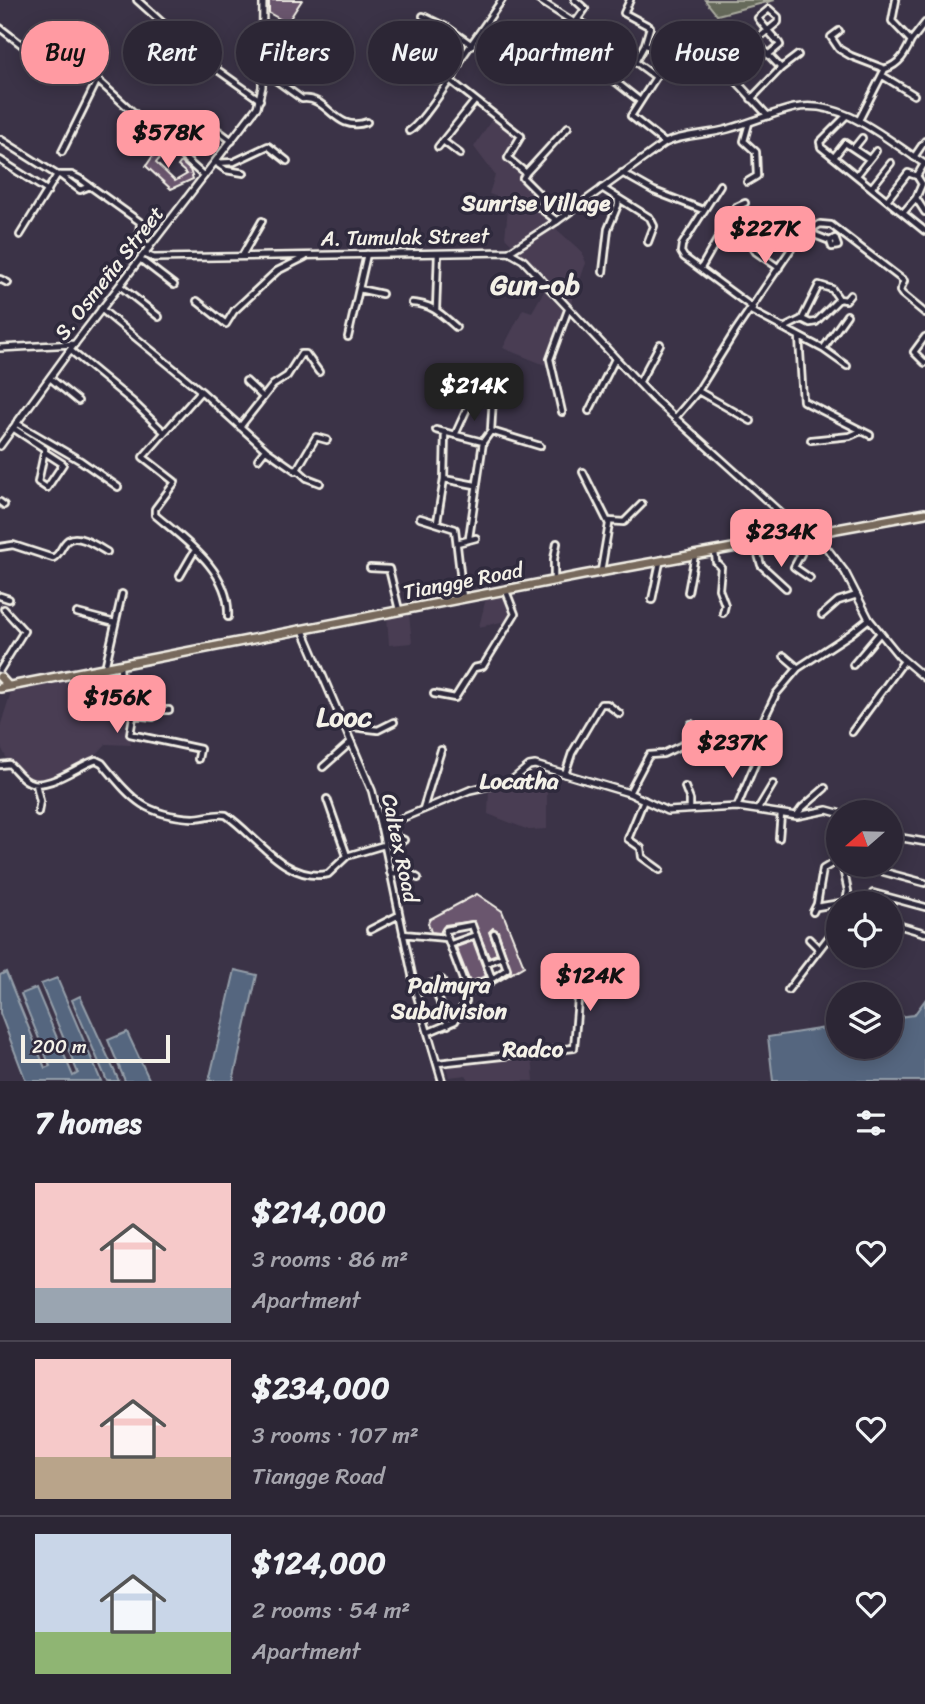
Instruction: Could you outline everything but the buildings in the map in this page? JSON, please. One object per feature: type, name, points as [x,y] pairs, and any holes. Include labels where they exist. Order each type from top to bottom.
[{"type":"main road","name":"Tiangge Road","points":[[4,687],[601,572],[925,513]]},
{"type":"main road","points":[[0,677],[4,687]]},
{"type":"street","points":[[136,0],[159,21]]},
{"type":"street","name":"S. Osmeña Street","points":[[263,0],[263,21]]},
{"type":"street","points":[[539,0],[575,23],[584,9],[575,0]]},
{"type":"street","points":[[631,0],[624,13],[650,27],[637,58]]},
{"type":"street","points":[[896,0],[892,21],[911,41]]},
{"type":"street","points":[[463,56],[500,1]]},
{"type":"street","points":[[764,33],[768,30],[779,20],[767,9],[758,18],[768,30],[780,45],[768,55]]},
{"type":"street","points":[[423,16],[448,27],[472,45]]},
{"type":"street","points":[[859,120],[885,69],[904,56],[911,41],[925,23]]},
{"type":"street","points":[[0,28],[21,44]]},
{"type":"street","points":[[839,31],[831,37],[839,49],[885,69]]},
{"type":"street","points":[[645,44],[651,48]]},
{"type":"street","points":[[764,51],[781,68]]},
{"type":"street","points":[[751,99],[781,68],[798,55]]},
{"type":"street","points":[[637,64],[651,74]]},
{"type":"street","points":[[222,72],[260,100]]},
{"type":"street","points":[[883,76],[914,95]]},
{"type":"street","points":[[62,152],[95,84]]},
{"type":"street","points":[[101,84],[204,176]]},
{"type":"street","name":"S. Osmeña Street","points":[[0,446],[101,309],[216,164],[257,107],[261,84]]},
{"type":"street","points":[[281,84],[302,99],[309,97],[321,104],[348,124],[357,126],[367,122]]},
{"type":"street","points":[[409,131],[418,125],[421,116],[448,84]]},
{"type":"street","points":[[452,84],[521,136],[508,157],[526,173]]},
{"type":"street","points":[[619,84],[640,101]]},
{"type":"street","points":[[652,84],[631,117],[665,143]]},
{"type":"street","points":[[738,84],[768,116]]},
{"type":"street","points":[[439,147],[474,102]]},
{"type":"street","points":[[509,252],[557,221],[621,172],[675,138],[715,133],[802,107],[828,110],[859,120],[925,164],[917,176]]},
{"type":"street","points":[[846,116],[820,142],[821,147],[925,231]]},
{"type":"street","points":[[200,117],[232,141]]},
{"type":"street","points":[[747,182],[757,176],[756,152],[744,141],[749,123]]},
{"type":"street","points":[[557,221],[535,204],[540,195],[523,178],[568,127]]},
{"type":"street","points":[[854,148],[862,138]]},
{"type":"street","points":[[0,139],[80,190],[90,186]]},
{"type":"street","points":[[443,141],[460,154]]},
{"type":"street","points":[[914,157],[925,141]]},
{"type":"street","points":[[834,157],[845,143],[869,159]]},
{"type":"street","points":[[216,164],[242,159],[268,146],[287,160]]},
{"type":"street","points":[[858,175],[876,151]]},
{"type":"street","points":[[0,160],[48,191]]},
{"type":"street","points":[[872,187],[891,163]]},
{"type":"street","points":[[216,164],[226,170],[244,173]]},
{"type":"street","points":[[621,172],[654,191],[703,210]]},
{"type":"street","points":[[887,200],[908,173],[917,176],[922,184],[916,198],[904,213]]},
{"type":"street","points":[[59,175],[72,175],[140,222],[139,238],[149,248]]},
{"type":"street","points":[[20,235],[59,175]]},
{"type":"street","points":[[720,185],[703,210],[681,252],[684,257],[752,310],[823,349],[847,366]]},
{"type":"street","points":[[601,187],[650,218],[654,226],[648,242]]},
{"type":"street","points":[[916,198],[925,212]]},
{"type":"street","points":[[603,272],[608,229],[618,199]]},
{"type":"street","points":[[701,268],[736,207],[745,203]]},
{"type":"street","points":[[242,256],[262,222]]},
{"type":"street","points":[[676,418],[698,391],[796,242],[820,224],[831,225],[904,281],[900,290],[902,294],[925,313]]},
{"type":"street","points":[[770,225],[796,242]]},
{"type":"street","points":[[807,232],[830,241]]},
{"type":"street","points":[[758,242],[754,249],[756,252],[779,268]]},
{"type":"street","name":"A. Tumulak Street","points":[[142,256],[154,258],[509,252],[523,260],[639,383],[804,535]]},
{"type":"street","points":[[197,301],[226,324],[234,311],[277,271],[313,254]]},
{"type":"street","points":[[348,337],[367,254]]},
{"type":"street","points":[[436,309],[438,254]]},
{"type":"street","points":[[142,256],[174,285]]},
{"type":"street","points":[[0,279],[8,283]]},
{"type":"street","points":[[120,285],[159,317]]},
{"type":"street","points":[[783,329],[802,319],[819,285],[832,289],[839,299],[846,300],[849,295]]},
{"type":"street","points":[[359,289],[382,294]]},
{"type":"street","points":[[802,319],[810,323],[816,322],[839,299]]},
{"type":"street","points":[[412,303],[425,303],[456,327]]},
{"type":"street","points":[[101,309],[201,391],[265,450],[307,478],[320,483]]},
{"type":"street","points":[[562,412],[550,359],[568,310]]},
{"type":"street","points":[[823,349],[847,315]]},
{"type":"street","points":[[799,337],[803,401],[870,435]]},
{"type":"street","points":[[925,337],[914,352],[925,363]]},
{"type":"street","points":[[0,348],[75,344]]},
{"type":"street","points":[[639,383],[660,344]]},
{"type":"street","points":[[70,350],[133,402],[164,432]]},
{"type":"street","points":[[240,427],[273,385],[287,376],[303,353],[319,372]]},
{"type":"street","points":[[589,411],[615,359]]},
{"type":"street","points":[[50,378],[78,401]]},
{"type":"street","points":[[246,381],[263,397]]},
{"type":"street","points":[[201,391],[143,457],[175,482],[155,509],[155,515],[195,550],[216,573],[227,605],[228,617]]},
{"type":"street","points":[[698,391],[751,421]]},
{"type":"street","points":[[457,543],[473,538],[475,485],[483,442],[491,431],[493,396]]},
{"type":"street","points":[[455,435],[471,400]]},
{"type":"street","points":[[15,425],[45,449],[46,453],[63,464],[47,488],[38,482],[46,453]]},
{"type":"street","points":[[15,425],[81,461],[118,487]]},
{"type":"street","points":[[436,430],[483,442]]},
{"type":"street","points":[[491,431],[540,446]]},
{"type":"street","points":[[811,440],[850,436],[862,431]]},
{"type":"street","points":[[437,522],[444,479],[445,432]]},
{"type":"street","points":[[298,470],[316,437],[327,440]]},
{"type":"street","points":[[258,459],[265,450]]},
{"type":"street","points":[[583,472],[608,521],[601,572]]},
{"type":"street","points":[[444,479],[475,485]]},
{"type":"street","points":[[608,521],[624,522],[642,504]]},
{"type":"street","points":[[420,518],[454,528],[464,599]]},
{"type":"street","points":[[816,534],[845,572],[869,619],[904,661],[925,678]]},
{"type":"street","points":[[0,547],[13,545],[53,558],[73,538],[91,542],[107,552]]},
{"type":"street","points":[[788,538],[792,547],[801,554],[794,567],[810,578]]},
{"type":"street","points":[[554,582],[557,543]]},
{"type":"street","points":[[755,544],[761,565],[786,589]]},
{"type":"street","points":[[180,576],[195,550]]},
{"type":"street","points":[[715,552],[716,562],[721,567],[719,589],[725,605],[723,613]]},
{"type":"street","points":[[688,592],[695,555]]},
{"type":"street","points":[[652,600],[660,562]]},
{"type":"street","points":[[370,568],[389,569],[399,611]]},
{"type":"street","points":[[434,694],[455,698],[474,668],[483,666],[515,615],[506,591]]},
{"type":"street","points":[[105,668],[122,594]]},
{"type":"street","points":[[822,615],[838,601],[858,594]]},
{"type":"street","points":[[0,596],[9,598]]},
{"type":"street","points":[[0,670],[24,631],[4,609]]},
{"type":"street","points":[[77,613],[116,623]]},
{"type":"street","points":[[629,793],[649,755],[663,754],[719,728],[762,723],[776,694],[798,668],[831,648],[869,619]]},
{"type":"street","name":"Caltex Road","points":[[303,629],[372,791],[415,989],[442,1081]]},
{"type":"street","points":[[853,665],[880,633]]},
{"type":"street","points":[[785,656],[798,668]]},
{"type":"street","points":[[852,732],[904,661]]},
{"type":"street","points":[[120,665],[122,702],[134,709],[130,734],[200,749],[198,759]]},
{"type":"street","points":[[565,774],[572,753],[601,704],[607,704],[620,714]]},
{"type":"street","points":[[134,715],[153,717],[161,710],[169,710]]},
{"type":"street","points":[[344,727],[378,730],[394,722]]},
{"type":"street","points":[[687,742],[691,724]]},
{"type":"street","points":[[324,767],[351,743]]},
{"type":"street","points":[[423,809],[441,750]]},
{"type":"street","points":[[0,765],[9,764],[28,782],[36,784],[57,779],[96,760],[132,800],[141,805],[173,816],[196,818],[226,815],[273,857],[304,874],[328,874],[347,856],[384,845]]},
{"type":"street","points":[[737,807],[755,764]]},
{"type":"street","points":[[381,827],[470,790],[511,781],[532,765],[629,793],[661,810],[737,807],[797,816],[826,810]]},
{"type":"street","points":[[36,784],[40,801],[38,812]]},
{"type":"street","points":[[758,810],[773,784]]},
{"type":"street","points":[[685,787],[690,809]]},
{"type":"street","points":[[797,816],[802,808],[825,788]]},
{"type":"street","points":[[327,799],[347,856]]},
{"type":"street","points":[[645,800],[628,839],[641,848],[642,857],[660,870]]},
{"type":"street","points":[[779,838],[780,814]]},
{"type":"street","points":[[392,822],[396,837],[404,840]]},
{"type":"street","points":[[903,840],[925,842]]},
{"type":"street","points":[[826,867],[823,869],[814,910],[826,907]]},
{"type":"street","points":[[390,873],[411,874],[418,878]]},
{"type":"street","points":[[900,877],[925,883]]},
{"type":"street","points":[[903,901],[925,907]]},
{"type":"street","points":[[370,930],[399,915]]},
{"type":"street","points":[[492,979],[470,923],[446,930],[446,938],[451,944],[467,986],[492,979],[507,969],[494,933]]},
{"type":"street","points":[[903,927],[925,933]]},
{"type":"street","points":[[403,933],[446,938]]},
{"type":"street","points":[[451,944],[476,935]]},
{"type":"street","points":[[809,939],[819,949]]},
{"type":"street","points":[[788,990],[826,940]]},
{"type":"street","points":[[486,963],[503,957]]},
{"type":"street","points":[[438,1063],[574,1048],[580,976]]},
{"type":"street","points":[[415,989],[442,980]]},
{"type":"street","points":[[433,983],[448,1025]]},
{"type":"street","points":[[428,1032],[455,1021],[466,1001]]},
{"type":"shaded area","points":[[492,119],[519,139],[506,154],[507,162],[522,172],[522,180],[537,196],[532,205],[550,220],[517,243],[511,243],[505,237],[508,209],[513,202],[489,194],[495,175],[474,147]]},
{"type":"shaded area","points":[[553,226],[582,252],[586,263],[570,307],[518,251]]},
{"type":"shaded area","points":[[544,291],[566,314],[545,365],[503,348],[523,309],[532,312]]},
{"type":"shaded area","points":[[506,594],[515,613],[510,620],[479,627],[486,598]]},
{"type":"shaded area","points":[[409,614],[412,643],[389,645],[387,616]]},
{"type":"shaded area","points":[[119,671],[121,700],[134,711],[129,733],[131,745],[106,744],[94,757],[57,776],[36,782],[9,763],[0,745],[0,727],[11,692]]},
{"type":"shaded area","points":[[515,782],[524,788],[533,787],[547,792],[547,829],[529,830],[488,814],[489,789]]},
{"type":"shaded area","points":[[532,1054],[534,1081],[470,1081],[466,1075],[449,1077],[445,1062]]},
{"type":"green space","points":[[705,0],[775,0],[717,15]]},
{"type":"water","points":[[235,970],[257,975],[233,1081],[209,1081]]},
{"type":"water","points":[[6,972],[45,1068],[50,1066],[21,994],[36,988],[73,1076],[78,1073],[41,984],[57,978],[101,1081],[26,1081],[0,1013],[0,975]]},
{"type":"water","points":[[80,996],[119,1081],[107,1081],[72,1000]]},
{"type":"water","points":[[925,1000],[925,1081],[773,1081],[768,1037],[826,1028],[826,1059],[903,1059],[903,1016],[914,1015]]},
{"type":"water","points":[[127,1032],[150,1081],[125,1081],[108,1040]]},
{"type":"district","name":"Sunrise Village","points":[[536,203]]},
{"type":"district","name":"Gun-ob","points":[[535,284]]},
{"type":"district","name":"Looc","points":[[344,716]]},
{"type":"district","name":"Locatha","points":[[519,781]]},
{"type":"district","name":"Palmyra Subdivision","points":[[449,998]]},
{"type":"district","name":"Radco","points":[[533,1049]]}]
